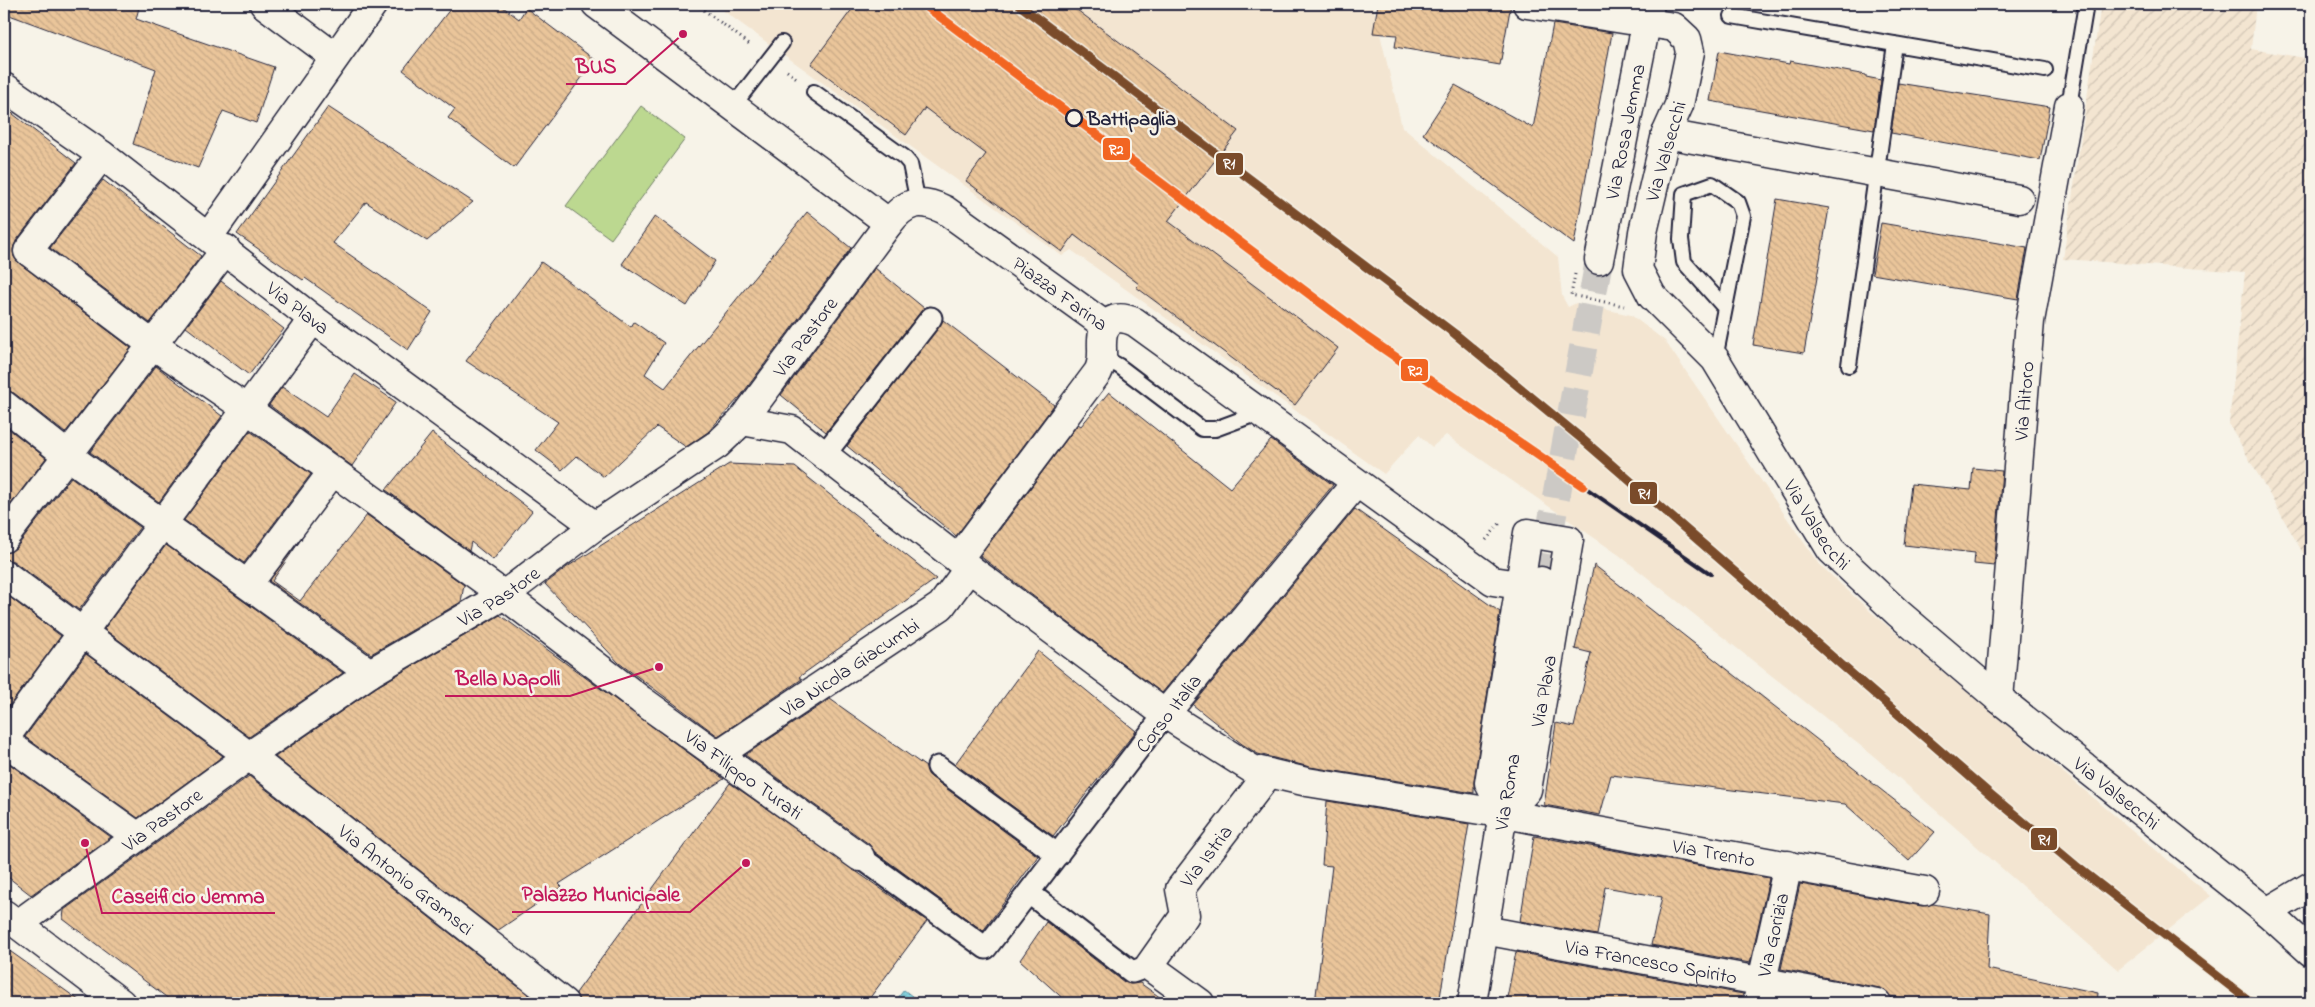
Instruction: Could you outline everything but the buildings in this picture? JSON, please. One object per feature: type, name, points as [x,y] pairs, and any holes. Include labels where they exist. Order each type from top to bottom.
[{"type":"street","points":[[264,4],[335,57]]},
{"type":"street","points":[[4,538],[66,455],[153,345],[335,57],[373,4]]},
{"type":"street","points":[[596,4],[889,222]]},
{"type":"street","name":"Via Valsecchi","points":[[1527,4],[1648,14],[1674,27],[1687,39],[1690,52],[1679,105],[1666,134],[1643,232],[1638,269],[1652,296],[1715,359],[1831,550],[1898,613],[1999,699],[2267,912],[2311,952]]},
{"type":"street","name":"Via Rosa Jemma","points":[[1599,260],[1648,14]]},
{"type":"street","name":"Via Plava","points":[[4,87],[102,155],[217,242],[313,319],[595,526]]},
{"type":"street","name":"Via Aitoro","points":[[1999,699],[2030,321],[2069,106]]},
{"type":"street","points":[[1666,134],[2018,199]]},
{"type":"street","name":"Via Filippo Turati","points":[[102,155],[28,251],[153,345],[247,409],[504,594],[641,700],[986,948]]},
{"type":"street","name":"Via Pastore","points":[[11,919],[138,837],[248,756],[370,673],[504,594],[595,526],[718,444],[742,421],[889,222],[903,207],[918,203]]},
{"type":"street","name":"Piazza Farina","points":[[918,203],[935,205],[945,210],[1106,326],[1114,319],[1120,318],[1135,322],[1356,483]]},
{"type":"street","points":[[824,455],[931,318]]},
{"type":"street","points":[[138,837],[4,740],[313,319]]},
{"type":"street","points":[[1104,358],[1102,338],[1106,326]]},
{"type":"street","name":"Via Nicola Giacumbi","points":[[717,755],[941,606],[964,563],[1098,372],[1104,358]]},
{"type":"street","points":[[4,405],[66,455],[370,673]]},
{"type":"street","points":[[742,421],[792,430],[964,563],[1165,714],[1252,768],[1307,782],[1505,814]]},
{"type":"street","points":[[248,584],[333,471]]},
{"type":"street","points":[[1356,483],[1493,581],[1530,583]]},
{"type":"street","name":"Corso Italia","points":[[986,948],[1165,714],[1356,483]]},
{"type":"street","name":"Via Plava","points":[[1505,814],[1527,790],[1569,540],[1528,533],[1530,583]]},
{"type":"street","name":"Via Antonio Gramsci","points":[[4,574],[248,756],[564,1003]]},
{"type":"street","name":"Via Roma","points":[[1472,1003],[1505,814],[1530,583]]},
{"type":"street","points":[[938,767],[1058,855]]},
{"type":"street","name":"Via Istria","points":[[1149,966],[1185,915],[1180,889],[1269,773]]},
{"type":"street","name":"Via Trento","points":[[1505,814],[1924,891]]},
{"type":"street","name":"Via Gorizia","points":[[1759,992],[1788,865]]},
{"type":"street","points":[[2267,912],[2311,886]]},
{"type":"street","points":[[1029,892],[1132,972],[1149,966],[1200,1003]]},
{"type":"street","points":[[11,919],[121,1003]]},
{"type":"street","name":"Via Francesco Spirito","points":[[1484,930],[1759,992],[1877,1003]]},
{"type":"lane","points":[[2069,106],[2086,4]]},
{"type":"lane","points":[[1732,16],[2045,70]]},
{"type":"lane","points":[[734,106],[782,43]]},
{"type":"lane","points":[[1849,365],[1895,44]]},
{"type":"lane","points":[[814,92],[904,157],[910,164],[918,203]]},
{"type":"lane","points":[[1715,359],[1725,308],[1743,216],[1738,202],[1712,184],[1684,194],[1681,239],[1684,262],[1725,308]]},
{"type":"lane","points":[[1104,358],[1119,366],[1202,429],[1215,429],[1261,412]]},
{"type":"path","points":[[696,4],[754,47]]},
{"type":"shaded area","points":[[714,4],[1373,4],[1402,127],[1558,257],[1562,296],[1568,307],[1576,303],[1631,315],[1665,341],[1818,563],[1871,612],[2211,896],[2118,970],[1876,758],[1619,555],[1446,435],[1432,447],[1419,435],[1384,474],[1071,250],[1062,256]]},
{"type":"shaded area","points":[[2101,4],[2256,4],[2251,49],[2311,59],[2311,567],[2229,424],[2245,272],[2063,259]]},
{"type":"green space","points":[[641,106],[685,139],[611,239],[566,206]]},
{"type":"water","points":[[904,990],[921,1003],[894,1003]]},
{"type":"tunnel","points":[[1541,581],[1599,260]]},
{"type":"railway","points":[[923,4],[1365,336],[1711,574]]},
{"type":"transit line","name":"R2","points":[[923,4],[1365,336],[1583,486]]},
{"type":"transit line","name":"R1","points":[[1018,4],[1455,334],[1582,439],[1991,795],[2076,866],[2252,1003]]},
{"type":"place","name":"BUS","points":[[683,34]]},
{"type":"place","name":"Battipaglia","points":[[1074,118]]},
{"type":"place","name":"Bella Napolli","points":[[659,667]]},
{"type":"place","name":"Caseificio Jemma","points":[[85,843]]},
{"type":"place","name":"Palazzo Municipale","points":[[746,863]]}]
